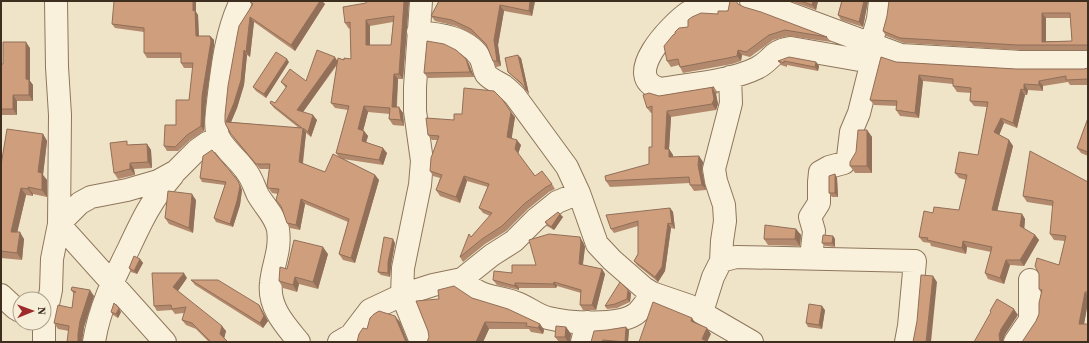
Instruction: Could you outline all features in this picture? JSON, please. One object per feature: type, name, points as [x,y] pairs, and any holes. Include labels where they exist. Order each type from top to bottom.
[{"type":"street","points":[[51,291],[52,259],[59,224],[60,115],[57,67],[56,1]]},
{"type":"street","points":[[241,1],[231,28],[222,63],[217,131],[219,138],[247,172],[258,195],[273,216],[278,228],[279,245],[271,284],[272,302],[280,318],[298,342]]},
{"type":"street","points":[[421,1],[418,32],[415,111],[422,161],[420,185],[403,268],[402,295],[422,342]]},
{"type":"street","points":[[722,1],[690,12],[674,24],[659,39],[649,56],[645,70],[646,80],[652,87],[661,89],[730,77],[757,68],[775,52],[791,48],[872,50],[901,55],[1020,62],[1088,62]]},
{"type":"street","points":[[751,1],[872,50]]},
{"type":"street","points":[[812,258],[814,231],[810,217],[819,203],[820,172],[828,167],[844,163],[848,157],[851,132],[859,113],[878,19],[880,1]]},
{"type":"street","points":[[418,32],[443,35],[459,41],[475,51],[480,58],[486,74],[515,96],[567,167],[579,192],[597,244],[629,276],[644,288],[702,312],[752,342]]},
{"type":"street","points":[[702,312],[713,277],[721,261],[725,221],[724,205],[716,181],[714,169],[728,115],[730,103],[730,77]]},
{"type":"street","points":[[94,342],[99,320],[112,282],[149,206],[161,188],[197,150],[207,143],[219,138]]},
{"type":"street","points":[[59,224],[80,203],[91,197],[150,184],[176,171]]},
{"type":"street","points":[[339,342],[351,335],[370,310],[402,295],[433,285],[462,279],[492,255],[514,241],[536,219],[557,202],[579,192]]},
{"type":"street","points":[[59,224],[165,342]]},
{"type":"street","points":[[721,261],[736,257],[916,261],[906,342]]},
{"type":"street","points":[[462,279],[472,289],[486,296],[506,299],[521,304],[533,312],[585,332],[612,322],[626,319],[637,313],[652,292]]},
{"type":"street","points":[[1015,342],[1030,320],[1030,280]]},
{"type":"street","points":[[1,295],[12,305]]},
{"type":"street","points":[[44,331],[44,342]]},
{"type":"building","points":[[114,1],[193,1],[193,11],[195,10],[196,36],[210,36],[211,41],[202,96],[201,126],[187,135],[175,147],[164,146],[165,125],[176,125],[176,100],[189,100],[193,63],[181,63],[181,53],[144,53],[144,28],[112,24]]},
{"type":"building","points":[[249,1],[320,1],[291,45],[250,17],[246,52],[244,50],[241,80],[226,122],[302,128],[270,103],[271,101],[275,103],[287,86],[281,82],[290,69],[306,81],[317,50],[335,57],[297,110],[313,115],[308,132],[303,128],[299,162],[325,172],[333,154],[375,175],[351,258],[339,254],[349,219],[301,199],[296,225],[287,223],[281,206],[276,200],[279,189],[268,188],[267,186],[270,164],[256,164],[231,134],[226,125],[225,115],[228,86],[237,36],[239,26],[253,4]]},
{"type":"building","points":[[367,1],[404,1],[399,74],[394,74],[392,107],[399,107],[401,120],[389,119],[390,108],[364,106],[358,129],[364,131],[362,141],[383,148],[379,160],[336,153],[349,106],[331,103],[338,58],[344,60],[344,58],[351,59],[350,22],[345,23],[343,7],[366,3]],"holes":[[[394,16],[391,45],[366,45],[366,20]]]},
{"type":"building","points":[[439,1],[530,1],[529,11],[500,5],[494,40],[497,61],[493,61],[486,44],[471,29],[452,20],[431,16]]},
{"type":"building","points":[[730,1],[736,1],[744,7],[827,37],[785,30],[769,35],[746,52],[738,50],[737,56],[680,67],[678,59],[667,61],[664,46],[679,28],[688,27],[688,20],[701,13],[718,14],[718,11],[728,11]]},
{"type":"building","points":[[801,1],[813,1],[812,5]]},
{"type":"building","points":[[842,1],[864,1],[859,22],[838,15]]},
{"type":"building","points":[[889,1],[1088,1],[1088,45],[1017,45],[900,38],[883,31]],"holes":[[[1042,13],[1070,13],[1072,41],[1042,42]]]},
{"type":"building","points":[[427,41],[444,44],[456,50],[466,59],[470,72],[424,73]]},
{"type":"building","points":[[3,42],[26,42],[26,79],[29,80],[29,95],[13,95],[13,109],[1,109],[1,64],[3,64]]},
{"type":"building","points":[[276,52],[287,59],[264,94],[253,87]]},
{"type":"building","points":[[518,55],[526,90],[521,83],[508,72],[505,58]]},
{"type":"building","points":[[789,57],[816,62],[815,67],[778,61]]},
{"type":"building","points":[[881,57],[896,62],[1016,69],[1088,68],[1088,79],[1066,80],[1066,76],[1039,81],[1039,85],[1024,84],[1024,90],[1021,89],[1013,123],[1001,118],[994,132],[1009,140],[992,210],[1022,214],[1020,226],[1035,235],[1020,260],[1006,260],[1000,278],[985,273],[992,247],[963,241],[962,248],[927,240],[928,238],[919,237],[924,211],[933,213],[934,207],[959,210],[967,175],[955,173],[959,152],[978,155],[988,102],[970,101],[971,88],[953,86],[953,79],[919,75],[915,113],[896,110],[897,101],[870,100]]},
{"type":"building","points":[[714,87],[712,88],[714,99],[712,104],[667,111],[665,149],[669,149],[669,157],[699,156],[698,165],[702,185],[690,185],[689,177],[606,181],[605,176],[649,164],[649,147],[652,147],[652,106],[647,108],[643,95],[649,93],[659,96]]},
{"type":"building","points":[[464,88],[494,91],[502,99],[511,112],[507,137],[517,140],[515,149],[535,176],[542,171],[552,184],[524,204],[502,226],[482,239],[460,257],[469,234],[471,237],[492,213],[479,208],[489,184],[464,176],[456,197],[436,190],[442,175],[430,171],[431,158],[439,136],[428,135],[426,118],[454,120],[454,114],[462,114]]},
{"type":"building","points":[[1088,118],[1088,152],[1077,148]]},
{"type":"building","points":[[7,129],[43,134],[38,172],[42,173],[42,190],[28,187],[28,189],[21,188],[11,232],[20,232],[17,253],[1,251],[1,165]]},
{"type":"building","points":[[858,130],[867,130],[867,166],[850,166],[850,162],[856,152]]},
{"type":"building","points":[[127,141],[127,145],[147,144],[148,162],[130,163],[130,169],[114,173],[110,143]]},
{"type":"building","points":[[212,150],[238,181],[240,186],[230,224],[214,218],[226,182],[200,178],[203,156]]},
{"type":"building","points":[[1030,151],[1088,182],[1088,292],[1085,292],[1079,324],[1088,324],[1088,342],[1022,342],[1039,314],[1039,303],[1042,290],[1039,289],[1039,274],[1035,266],[1037,258],[1059,265],[1066,236],[1050,234],[1053,201],[1023,196]]},
{"type":"building","points":[[835,174],[835,193],[829,193],[829,176]]},
{"type":"building","points":[[168,191],[192,194],[189,228],[165,218]]},
{"type":"building","points":[[670,208],[672,224],[668,223],[662,267],[655,277],[634,261],[638,254],[638,221],[611,229],[606,215]]},
{"type":"building","points":[[558,212],[560,214],[551,227],[545,222]]},
{"type":"building","points":[[765,225],[796,229],[795,239],[764,239]]},
{"type":"building","points":[[549,234],[580,237],[579,264],[602,269],[592,305],[580,305],[581,290],[554,282],[553,284],[515,283],[515,286],[493,280],[494,271],[512,273],[512,265],[536,265],[529,240]]},
{"type":"building","points":[[823,235],[833,236],[832,243],[822,243]]},
{"type":"building","points":[[384,237],[393,239],[388,262],[388,273],[378,272]]},
{"type":"building","points":[[294,240],[323,247],[313,282],[295,277],[293,285],[279,281],[280,267],[287,269]]},
{"type":"building","points":[[134,256],[140,259],[134,271],[129,268]]},
{"type":"building","points":[[152,273],[184,273],[173,287],[222,326],[220,334],[228,342],[211,342],[192,323],[182,320],[186,307],[172,309],[171,305],[154,306]]},
{"type":"building","points":[[921,275],[933,276],[926,342],[913,342],[917,321]]},
{"type":"building","points":[[191,280],[218,280],[259,305],[264,316],[260,323]]},
{"type":"building","points":[[620,282],[628,290],[627,299],[605,306]]},
{"type":"building","points":[[454,286],[472,298],[508,309],[540,324],[538,328],[526,326],[527,323],[485,322],[476,342],[427,342],[429,337],[428,331],[416,301],[439,299],[438,290]]},
{"type":"building","points":[[72,287],[90,290],[80,321],[78,342],[67,342],[69,326],[54,323],[58,305],[72,308],[74,292],[76,292],[71,290]]},
{"type":"building","points":[[997,299],[1014,309],[1001,329],[999,335],[1000,342],[974,342],[991,312],[990,311]]},
{"type":"building","points":[[653,302],[692,318],[691,321],[707,328],[702,339],[710,342],[639,342]]},
{"type":"building","points":[[114,303],[119,308],[116,314],[111,312]]},
{"type":"building","points":[[809,304],[822,306],[819,325],[806,323]]},
{"type":"building","points":[[379,311],[395,316],[406,342],[357,342],[359,334],[363,328],[367,329],[370,318]]},
{"type":"building","points":[[556,326],[566,327],[565,337],[555,337]]},
{"type":"building","points":[[626,327],[625,342],[603,340],[602,342],[591,342],[594,331]]}]
